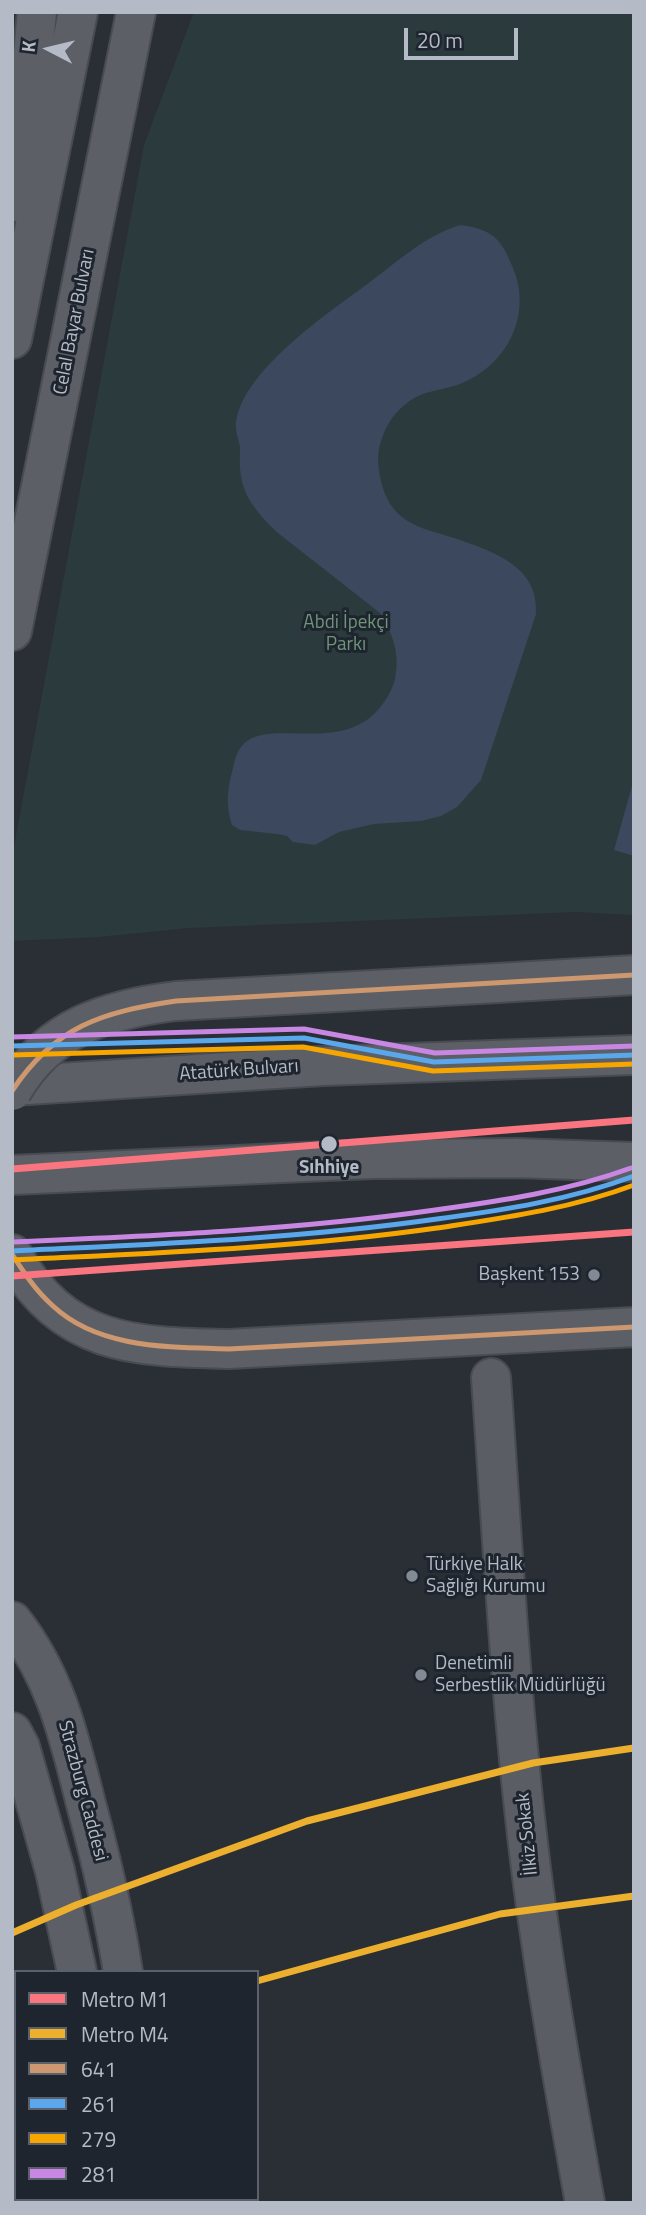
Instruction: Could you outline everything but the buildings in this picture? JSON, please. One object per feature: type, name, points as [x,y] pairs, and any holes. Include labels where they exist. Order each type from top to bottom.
[{"type":"main road","points":[[12,268],[37,12]]},
{"type":"main road","points":[[12,339],[78,12]]},
{"type":"main road","name":"Celal Bayar Bulvarı","points":[[12,631],[136,12]]},
{"type":"main road","points":[[118,101],[164,12]]},
{"type":"main road","points":[[12,1088],[39,1056],[67,1033],[99,1016],[134,1006],[176,1001],[634,975]]},
{"type":"main road","name":"Atatürk Bulvarı","points":[[12,1088],[322,1066],[634,1055]]},
{"type":"main road","points":[[12,1175],[371,1158],[516,1158],[634,1162]]},
{"type":"main road","points":[[12,1254],[40,1295],[64,1316],[94,1333],[167,1348],[229,1349],[634,1327]]},
{"type":"main road","name":"Strazburg Caddesi","points":[[12,1621],[42,1666],[63,1713],[101,1859],[122,1961]]},
{"type":"main road","points":[[12,1732],[20,1747],[24,1797],[55,1871],[77,1970]]},
{"type":"street","name":"İlkiz Sokak","points":[[491,1378],[515,1710],[533,1883],[557,2047],[585,2203]]},
{"type":"green space","name":"Abdi İpekçi Parkı","points":[[194,12],[634,12],[634,915],[576,912],[189,928],[98,937],[12,941],[12,857],[144,145]]},
{"type":"water","points":[[460,225],[488,232],[504,249],[518,286],[520,304],[517,321],[502,352],[476,376],[460,384],[419,396],[401,408],[385,430],[378,462],[387,499],[403,518],[501,557],[523,574],[531,585],[536,614],[481,780],[457,807],[441,816],[421,821],[374,824],[339,832],[315,845],[293,842],[287,836],[277,834],[240,830],[232,825],[228,799],[234,762],[241,747],[252,738],[267,734],[342,731],[360,724],[377,711],[388,696],[395,679],[397,661],[392,636],[380,613],[278,533],[250,500],[240,469],[240,446],[236,428],[240,408],[267,367],[308,329],[411,251],[434,236]]},
{"type":"water","points":[[634,779],[634,856],[614,850]]},
{"type":"metro line","name":"M1","points":[[12,1169],[634,1120]]},
{"type":"metro line","name":"M1","points":[[12,1276],[634,1232]]},
{"type":"metro line","name":"M4","points":[[12,1933],[76,1905],[307,1821],[533,1763],[634,1748]]},
{"type":"metro line","name":"M4","points":[[259,1980],[500,1914],[634,1896]]},
{"type":"transit line","name":"641","points":[[12,1091],[28,1069],[63,1037],[103,1017],[149,1005],[176,1001],[634,975]]},
{"type":"transit line","name":"281","points":[[12,1037],[304,1029],[435,1053],[634,1046]]},
{"type":"transit line","name":"261","points":[[12,1046],[304,1038],[434,1062],[634,1055]]},
{"type":"transit line","name":"279","points":[[12,1055],[303,1047],[433,1071],[634,1064]]},
{"type":"transit line","name":"281","points":[[12,1242],[224,1231],[382,1217],[534,1194],[631,1168]]},
{"type":"transit line","name":"261","points":[[12,1251],[225,1240],[384,1226],[537,1203],[586,1192],[634,1176]]},
{"type":"transit line","name":"279","points":[[12,1260],[225,1249],[384,1235],[536,1212],[634,1185]]},
{"type":"transit line","name":"641","points":[[12,1254],[41,1294],[71,1320],[113,1338],[160,1346],[229,1349],[634,1327]]},
{"type":"place","name":"Sıhhiye","points":[[329,1144]]},
{"type":"place","name":"Başkent 153","points":[[594,1275]]},
{"type":"place","name":"Türkiye Halk Sağlığı Kurumu","points":[[412,1576]]},
{"type":"place","name":"Denetimli Serbestlik Müdürlüğü","points":[[421,1675]]}]
